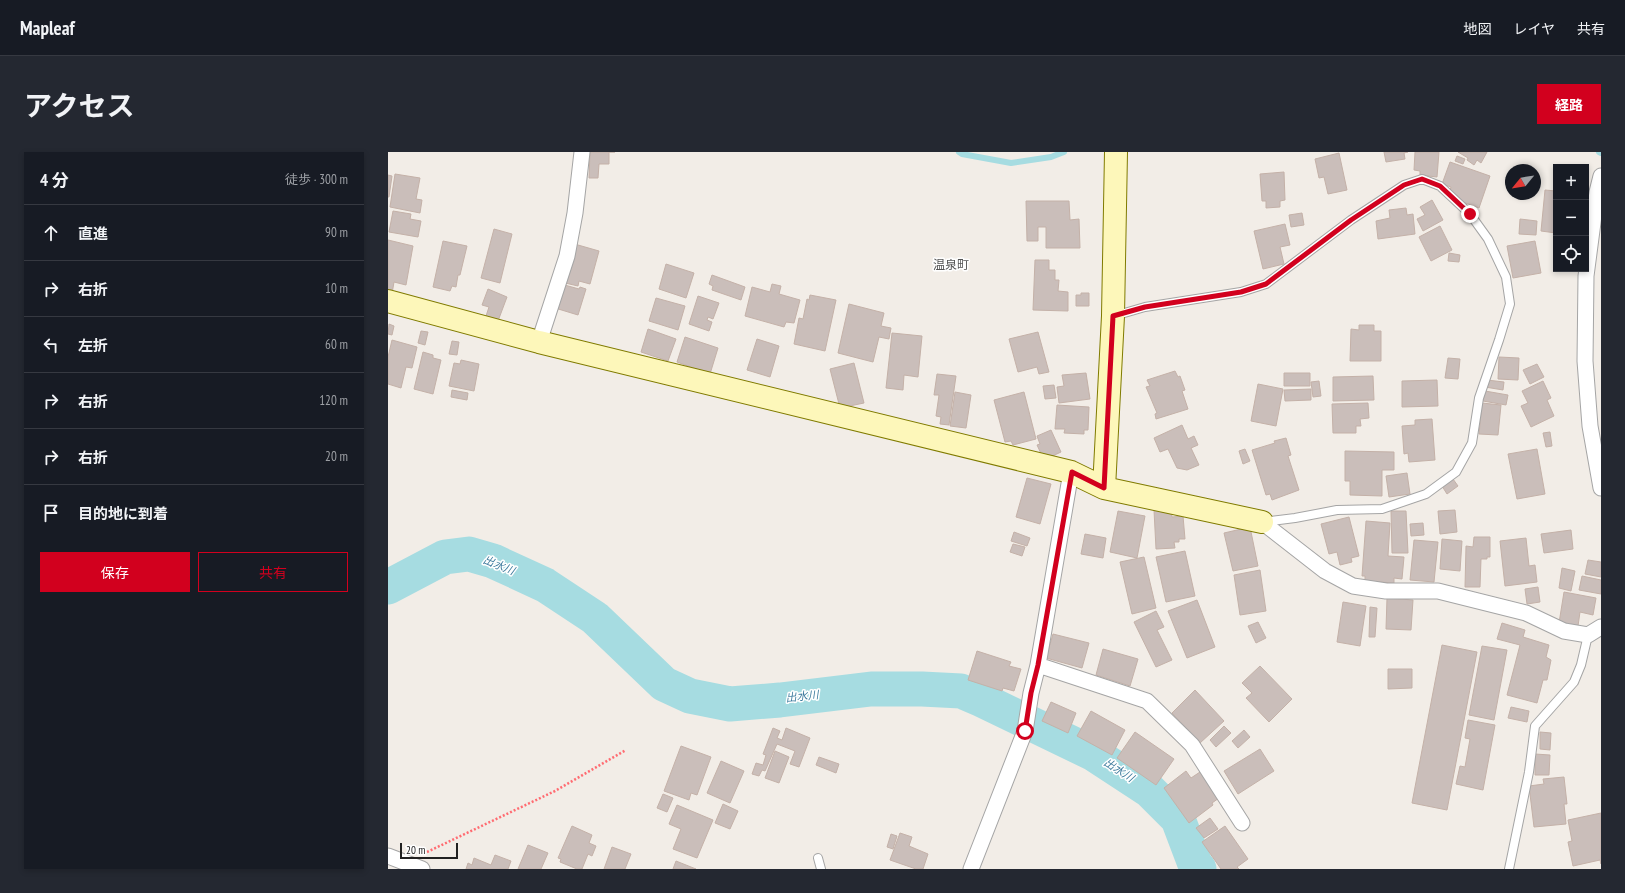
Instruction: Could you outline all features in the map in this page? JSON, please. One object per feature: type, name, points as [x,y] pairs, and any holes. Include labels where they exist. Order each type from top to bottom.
[{"type":"street","points":[[539,342],[567,256],[575,213],[582,152]]},
{"type":"street","points":[[1104,488],[1113,316],[1116,152]]},
{"type":"street","points":[[1601,176],[1597,192],[1586,276],[1585,361],[1590,426],[1601,488]]},
{"type":"street","points":[[388,301],[539,342],[1072,472],[1104,488],[1262,522],[1325,571],[1353,586],[1386,592],[1438,591],[1526,613],[1564,631],[1588,635],[1601,627]]},
{"type":"street","points":[[971,869],[1025,731],[1072,472]]},
{"type":"street","points":[[1038,665],[1147,701],[1192,745],[1242,823]]},
{"type":"street","points":[[388,856],[422,869]]},
{"type":"lane","points":[[1113,316],[1145,307],[1241,292],[1266,284],[1351,220],[1404,185],[1422,179],[1440,186],[1470,214],[1488,239],[1506,277],[1510,304],[1479,398],[1472,443],[1456,472],[1426,494],[1382,509],[1337,510],[1295,518],[1262,522]]},
{"type":"lane","points":[[1509,869],[1528,779],[1535,726],[1574,682],[1581,665],[1588,635]]},
{"type":"lane","points":[[818,858],[821,869]]},
{"type":"path","points":[[405,863],[555,791],[626,750]]},
{"type":"building","points":[[590,152],[609,152],[609,164],[599,164],[598,178],[589,178]]},
{"type":"building","points":[[1384,152],[1408,152],[1404,153],[1405,159],[1386,162]]},
{"type":"building","points":[[1415,152],[1439,152],[1437,177],[1420,175],[1420,171],[1414,170]]},
{"type":"building","points":[[1458,152],[1487,152],[1481,163],[1477,160],[1474,165],[1467,160],[1468,158]]},
{"type":"building","points":[[1339,153],[1347,190],[1328,194],[1324,177],[1319,178],[1315,159]]},
{"type":"building","points":[[1457,156],[1465,159],[1463,164],[1455,161]]},
{"type":"building","points":[[1450,162],[1490,176],[1479,208],[1460,201],[1460,198],[1449,194],[1451,187],[1442,184]]},
{"type":"building","points":[[1284,172],[1285,200],[1280,201],[1280,207],[1266,208],[1266,201],[1262,201],[1260,174]]},
{"type":"building","points":[[395,174],[420,178],[416,199],[422,200],[420,213],[390,207]]},
{"type":"building","points":[[388,175],[392,176],[389,197],[388,197]]},
{"type":"building","points":[[1545,190],[1553,191],[1553,233],[1541,231]]},
{"type":"building","points":[[1432,200],[1443,220],[1423,231],[1417,219],[1425,215],[1420,207]]},
{"type":"building","points":[[1026,201],[1069,201],[1070,220],[1079,219],[1080,248],[1046,248],[1046,227],[1038,227],[1038,241],[1027,241]]},
{"type":"building","points":[[1406,208],[1407,215],[1413,214],[1415,234],[1378,239],[1376,221],[1390,218],[1389,210]]},
{"type":"building","points":[[393,211],[411,214],[410,219],[421,221],[418,237],[389,232]]},
{"type":"building","points":[[1302,213],[1304,225],[1291,227],[1289,215]]},
{"type":"building","points":[[1520,219],[1537,221],[1536,235],[1519,234]]},
{"type":"building","points":[[1285,224],[1290,245],[1280,247],[1284,264],[1263,269],[1254,231]]},
{"type":"building","points":[[1440,226],[1452,250],[1431,261],[1419,237]]},
{"type":"building","points":[[494,229],[512,234],[500,283],[481,278]]},
{"type":"building","points":[[388,240],[413,246],[406,285],[394,282],[392,294],[388,294]]},
{"type":"building","points":[[443,241],[467,246],[456,287],[452,286],[450,291],[433,287]]},
{"type":"building","points":[[1535,241],[1541,273],[1513,278],[1507,246]]},
{"type":"building","points":[[571,243],[599,251],[590,284],[579,281],[578,286],[561,282]]},
{"type":"building","points":[[1449,253],[1460,255],[1459,262],[1448,261]]},
{"type":"building","points":[[1035,260],[1049,260],[1049,270],[1055,270],[1055,280],[1059,280],[1058,291],[1068,292],[1068,311],[1033,310]]},
{"type":"building","points":[[666,264],[694,273],[686,298],[659,289]]},
{"type":"building","points":[[712,275],[745,287],[741,300],[712,290],[713,286],[709,284]]},
{"type":"building","points":[[561,284],[579,289],[580,287],[586,289],[578,315],[555,308]]},
{"type":"building","points":[[772,284],[781,286],[779,294],[800,300],[794,323],[786,322],[784,327],[745,316],[752,287],[770,292]]},
{"type":"building","points":[[488,289],[507,297],[498,321],[486,316],[489,307],[482,305]]},
{"type":"building","points":[[1081,293],[1089,293],[1089,306],[1076,306],[1076,295],[1081,295]]},
{"type":"building","points":[[810,295],[836,300],[825,351],[794,344],[799,318],[803,319],[807,299],[809,300]]},
{"type":"building","points":[[698,296],[719,303],[713,319],[708,317],[707,320],[712,322],[709,331],[689,324]]},
{"type":"building","points":[[656,298],[685,306],[678,330],[649,321]]},
{"type":"building","points":[[849,304],[884,313],[881,326],[891,328],[889,339],[879,337],[873,362],[838,353]]},
{"type":"building","points":[[389,324],[394,326],[392,335],[388,334]]},
{"type":"building","points":[[1359,325],[1374,325],[1374,331],[1381,331],[1381,361],[1350,361],[1351,329],[1359,330]]},
{"type":"building","points":[[648,329],[676,339],[668,361],[641,352]]},
{"type":"building","points":[[421,331],[428,332],[425,345],[418,343]]},
{"type":"building","points":[[1038,332],[1049,372],[1039,374],[1037,367],[1018,372],[1009,339]]},
{"type":"building","points":[[892,333],[922,336],[918,377],[904,375],[903,390],[886,388]]},
{"type":"building","points":[[685,337],[718,348],[710,374],[677,362]]},
{"type":"building","points":[[757,339],[779,346],[770,377],[747,370]]},
{"type":"building","points":[[392,340],[417,347],[412,368],[406,367],[401,388],[388,384],[388,357]]},
{"type":"building","points":[[452,341],[459,342],[457,355],[449,354]]},
{"type":"building","points":[[423,352],[433,355],[433,358],[441,360],[433,394],[414,389]]},
{"type":"building","points":[[1499,357],[1519,358],[1518,380],[1498,379]]},
{"type":"building","points":[[1448,358],[1460,359],[1458,379],[1445,378]]},
{"type":"building","points":[[461,360],[479,364],[474,391],[449,386],[454,363],[460,364]]},
{"type":"building","points":[[854,363],[864,403],[840,408],[830,369]]},
{"type":"building","points":[[1537,364],[1544,377],[1530,384],[1523,370]]},
{"type":"building","points":[[1175,371],[1178,377],[1180,376],[1185,390],[1182,391],[1188,409],[1156,419],[1155,414],[1157,413],[1146,387],[1150,386],[1147,380]]},
{"type":"building","points":[[1086,373],[1090,399],[1059,403],[1057,387],[1064,386],[1062,375]]},
{"type":"building","points":[[1284,373],[1310,373],[1310,386],[1284,386]]},
{"type":"building","points":[[937,374],[956,376],[949,425],[940,424],[941,417],[936,416],[939,395],[934,395]]},
{"type":"building","points":[[1373,376],[1374,400],[1333,401],[1333,377]]},
{"type":"building","points":[[1437,380],[1438,406],[1402,407],[1402,381]]},
{"type":"building","points":[[1487,380],[1504,382],[1503,390],[1485,387]]},
{"type":"building","points":[[1319,381],[1321,396],[1313,397],[1311,382]]},
{"type":"building","points":[[1543,381],[1551,398],[1547,400],[1554,416],[1531,427],[1521,406],[1528,403],[1522,391]]},
{"type":"building","points":[[1258,384],[1283,389],[1276,426],[1251,421]]},
{"type":"building","points":[[1054,385],[1056,398],[1045,399],[1043,386]]},
{"type":"building","points":[[1311,389],[1311,400],[1285,401],[1284,390]]},
{"type":"building","points":[[452,390],[468,393],[467,400],[451,397]]},
{"type":"building","points":[[1485,391],[1508,395],[1506,405],[1483,401]]},
{"type":"building","points":[[955,392],[971,395],[966,428],[950,426]]},
{"type":"building","points":[[1024,392],[1036,439],[1013,445],[1011,441],[1005,442],[994,400]]},
{"type":"building","points":[[1368,403],[1369,418],[1360,419],[1361,426],[1356,426],[1356,433],[1333,433],[1332,404]]},
{"type":"building","points":[[1482,403],[1501,405],[1498,435],[1479,434]]},
{"type":"building","points":[[1057,405],[1089,407],[1088,430],[1084,430],[1084,434],[1064,433],[1065,429],[1055,429]]},
{"type":"building","points":[[1432,419],[1435,460],[1409,462],[1408,453],[1404,454],[1402,426],[1415,425],[1415,420]]},
{"type":"building","points":[[1182,425],[1188,439],[1194,436],[1198,445],[1191,448],[1199,465],[1187,470],[1177,468],[1168,449],[1160,452],[1154,438]]},
{"type":"building","points":[[1051,430],[1061,452],[1044,460],[1037,445],[1040,444],[1037,436]]},
{"type":"building","points":[[1550,432],[1552,446],[1546,447],[1543,433]]},
{"type":"building","points":[[1286,438],[1291,455],[1288,456],[1299,490],[1272,500],[1270,494],[1266,495],[1252,450]]},
{"type":"building","points":[[1245,449],[1250,461],[1243,464],[1239,451]]},
{"type":"building","points":[[1537,449],[1545,494],[1517,499],[1508,454]]},
{"type":"building","points":[[1345,451],[1394,452],[1394,470],[1382,470],[1382,496],[1350,495],[1350,481],[1345,481]]},
{"type":"building","points":[[1407,473],[1410,494],[1389,497],[1386,476]]},
{"type":"building","points":[[1027,478],[1051,484],[1040,524],[1016,517]]},
{"type":"building","points":[[1453,479],[1458,486],[1447,494],[1442,486]]},
{"type":"building","points":[[1171,509],[1172,517],[1183,516],[1185,539],[1179,539],[1179,542],[1174,542],[1175,548],[1156,549],[1154,510]]},
{"type":"building","points":[[1455,510],[1457,532],[1440,534],[1438,511]]},
{"type":"building","points":[[1118,511],[1145,516],[1137,558],[1110,552]]},
{"type":"building","points":[[1391,511],[1406,511],[1408,553],[1392,553]]},
{"type":"building","points":[[1349,517],[1359,556],[1351,558],[1352,562],[1340,565],[1337,552],[1329,554],[1321,524]]},
{"type":"building","points":[[1366,521],[1390,523],[1388,556],[1404,557],[1402,579],[1394,578],[1394,583],[1365,581],[1365,576],[1362,576]]},
{"type":"building","points":[[1423,523],[1424,535],[1411,536],[1410,524]]},
{"type":"building","points":[[1250,527],[1258,566],[1233,571],[1224,533]]},
{"type":"building","points":[[1571,530],[1573,549],[1544,553],[1541,534]]},
{"type":"building","points":[[1014,532],[1030,538],[1027,546],[1011,541]]},
{"type":"building","points":[[1085,534],[1106,538],[1103,558],[1081,554]]},
{"type":"building","points":[[1474,537],[1490,537],[1490,557],[1487,557],[1487,559],[1481,559],[1480,587],[1465,587],[1466,546],[1473,547]]},
{"type":"building","points":[[1526,538],[1529,566],[1535,565],[1537,582],[1505,586],[1500,541]]},
{"type":"building","points":[[1442,539],[1462,541],[1460,571],[1440,569]]},
{"type":"building","points":[[1414,540],[1438,542],[1434,582],[1410,580]]},
{"type":"building","points":[[1013,544],[1025,547],[1022,556],[1010,552]]},
{"type":"building","points":[[1185,551],[1195,596],[1166,602],[1156,557]]},
{"type":"building","points":[[1144,557],[1156,608],[1132,614],[1120,562]]},
{"type":"building","points":[[1588,560],[1601,562],[1601,577],[1585,574]]},
{"type":"building","points":[[1562,568],[1575,571],[1571,591],[1559,588]]},
{"type":"building","points":[[1260,570],[1266,611],[1240,615],[1234,575]]},
{"type":"building","points":[[1582,576],[1601,580],[1601,594],[1579,590]]},
{"type":"building","points":[[1538,587],[1540,602],[1527,604],[1525,589]]},
{"type":"building","points":[[1564,592],[1596,598],[1593,615],[1580,612],[1578,626],[1559,623]]},
{"type":"building","points":[[1387,598],[1413,600],[1411,630],[1386,629]]},
{"type":"building","points":[[1197,600],[1215,647],[1187,658],[1168,611]]},
{"type":"building","points":[[1343,602],[1366,606],[1360,646],[1337,642]]},
{"type":"building","points":[[1370,607],[1377,608],[1375,637],[1369,637]]},
{"type":"building","points":[[1156,611],[1164,627],[1157,630],[1172,660],[1156,667],[1134,622]]},
{"type":"building","points":[[1258,622],[1266,638],[1256,643],[1248,626]]},
{"type":"building","points":[[1502,623],[1525,630],[1523,637],[1549,645],[1546,657],[1551,660],[1547,680],[1543,680],[1537,703],[1507,695],[1520,645],[1497,639]]},
{"type":"building","points":[[1053,634],[1089,643],[1082,668],[1046,658]]},
{"type":"building","points":[[1442,645],[1477,652],[1447,810],[1412,803]]},
{"type":"building","points":[[1482,646],[1507,650],[1494,720],[1469,715]]},
{"type":"building","points":[[1103,649],[1138,659],[1130,686],[1096,675]]},
{"type":"building","points":[[977,651],[1011,662],[1009,666],[1021,669],[1014,691],[1003,688],[1002,691],[968,680]]},
{"type":"building","points":[[1260,666],[1292,699],[1269,722],[1246,698],[1252,693],[1242,683]]},
{"type":"building","points":[[1388,669],[1412,669],[1412,688],[1388,689]]},
{"type":"building","points":[[1195,690],[1224,721],[1200,743],[1172,713]]},
{"type":"building","points":[[1051,702],[1076,713],[1068,733],[1042,721]]},
{"type":"building","points":[[1511,707],[1529,711],[1527,722],[1508,718]]},
{"type":"building","points":[[1091,711],[1125,730],[1112,755],[1077,736]]},
{"type":"building","points":[[1468,720],[1495,725],[1483,790],[1456,784],[1460,766],[1465,767],[1470,739],[1465,738]]},
{"type":"building","points":[[1224,726],[1231,733],[1216,747],[1210,740]]},
{"type":"building","points":[[773,728],[780,731],[777,738],[782,740],[786,728],[810,738],[799,767],[790,764],[795,751],[777,744],[765,771],[762,770],[759,776],[752,774],[756,763],[763,765],[766,755],[763,754]]},
{"type":"building","points":[[1244,730],[1250,737],[1238,748],[1232,741]]},
{"type":"building","points":[[1135,732],[1174,759],[1156,785],[1117,758]]},
{"type":"building","points":[[1540,732],[1551,733],[1550,750],[1540,749]]},
{"type":"building","points":[[681,746],[711,757],[697,795],[691,793],[689,800],[664,791]]},
{"type":"building","points":[[1260,749],[1274,771],[1238,794],[1224,771]]},
{"type":"building","points":[[775,751],[789,757],[779,783],[765,778]]},
{"type":"building","points":[[1535,754],[1550,755],[1549,775],[1535,775]]},
{"type":"building","points":[[819,757],[839,764],[836,773],[816,765]]},
{"type":"building","points":[[721,761],[744,771],[730,803],[707,793]]},
{"type":"building","points":[[1186,771],[1191,778],[1200,772],[1219,798],[1212,803],[1213,805],[1189,823],[1164,788]]},
{"type":"building","points":[[1564,777],[1567,804],[1564,804],[1566,824],[1534,827],[1529,786],[1544,784],[1543,779]]},
{"type":"building","points":[[663,794],[673,798],[667,812],[657,808]]},
{"type":"building","points":[[723,804],[738,811],[730,829],[715,823]]},
{"type":"building","points":[[677,805],[713,820],[697,858],[673,849],[681,829],[669,824]]},
{"type":"building","points":[[1601,813],[1601,864],[1600,860],[1573,866],[1568,842],[1572,841],[1568,820]]},
{"type":"building","points":[[1210,818],[1218,829],[1204,838],[1196,828]]},
{"type":"building","points":[[572,826],[592,835],[589,843],[596,846],[592,856],[588,854],[582,869],[577,869],[560,862],[561,859],[558,858]]},
{"type":"building","points":[[1225,826],[1248,859],[1237,867],[1239,869],[1221,869],[1202,842]]},
{"type":"building","points":[[900,833],[912,837],[909,846],[928,854],[923,869],[916,869],[890,860]]},
{"type":"building","points":[[891,834],[897,836],[893,849],[887,847]]},
{"type":"building","points":[[528,845],[548,853],[541,869],[518,869]]},
{"type":"building","points":[[612,847],[631,854],[625,869],[604,869]]},
{"type":"building","points":[[495,855],[511,861],[508,869],[466,869],[468,863],[472,865],[474,858],[491,865]]},
{"type":"building","points":[[676,861],[696,869],[673,869]]},
{"type":"waterway","points":[[959,152],[962,154],[1011,163],[1051,157],[1064,152]]},
{"type":"waterway","name":"出水川","points":[[388,587],[445,557],[469,554],[493,561],[545,585],[595,618],[664,684],[690,696],[730,704],[780,700],[871,689],[961,691],[1094,754],[1149,790],[1178,819],[1195,864],[1199,869]]},
{"type":"district","name":"温泉町","points":[[951,264]]},
{"type":"route","points":[[1025,731],[1072,472],[1104,488],[1113,316],[1145,307],[1241,292],[1266,284],[1351,220],[1404,185],[1422,179],[1440,186],[1470,214]]}]
